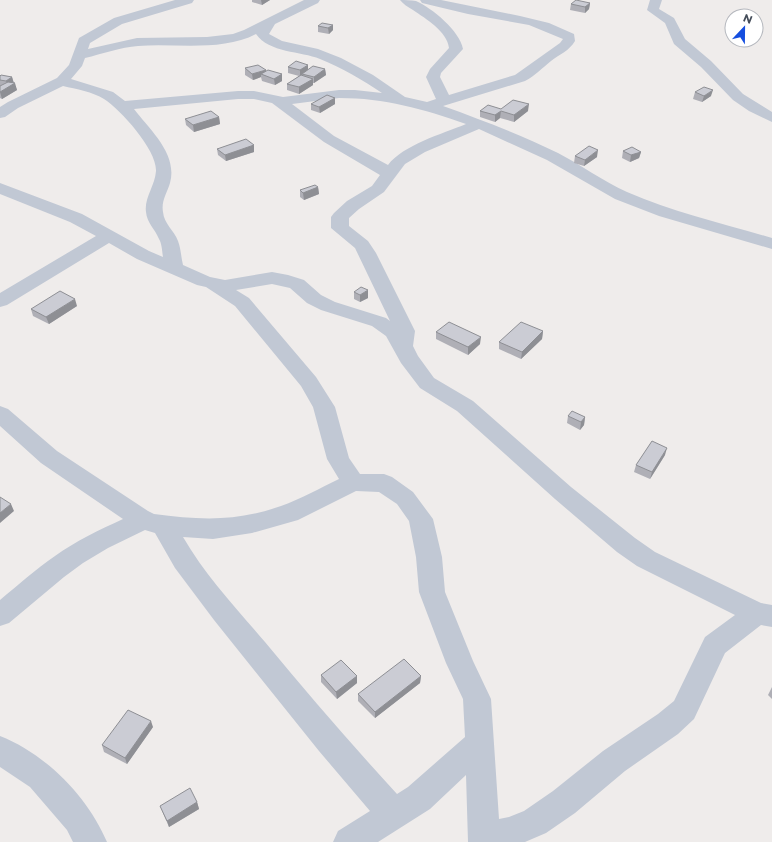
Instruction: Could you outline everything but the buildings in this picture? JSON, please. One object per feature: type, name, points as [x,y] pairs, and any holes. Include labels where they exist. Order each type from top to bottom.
[{"type":"street","points":[[0,114],[13,105],[62,81],[75,66],[84,41],[106,27],[118,21],[188,0]]},
{"type":"street","points":[[80,55],[137,42],[221,41],[249,33],[314,0]]},
{"type":"street","points":[[406,0],[443,26],[457,46],[435,72],[433,77],[444,100]]},
{"type":"street","points":[[426,0],[469,10],[520,18],[569,37],[569,41],[566,46],[550,55],[530,74],[428,106]]},
{"type":"street","points":[[656,0],[653,10],[670,21],[679,41],[706,64],[738,97],[772,118]]},
{"type":"street","points":[[271,21],[262,34],[264,38],[312,52],[348,66],[378,83],[401,100]]},
{"type":"street","points":[[62,81],[108,95],[128,112],[160,153],[164,170],[162,183],[154,202],[154,211],[156,221],[168,240],[174,268]]},
{"type":"street","points":[[121,106],[238,95],[254,95],[277,100],[291,100],[339,94],[401,100],[428,106],[479,124],[553,157],[620,195],[665,212],[772,244]]},
{"type":"street","points":[[277,100],[329,140],[380,167],[390,174]]},
{"type":"street","points":[[402,346],[405,331],[367,253],[362,245],[340,228],[340,217],[344,212],[378,190],[399,161],[479,124]]},
{"type":"street","points":[[0,188],[76,218],[143,255],[229,292],[242,302],[309,382],[324,407],[338,459],[353,482]]},
{"type":"street","points":[[0,301],[108,236]]},
{"type":"street","points":[[212,284],[225,286],[272,278],[290,281],[297,284],[314,299],[328,306],[379,322],[393,332],[408,358],[427,383],[465,406],[530,461],[563,493],[626,545],[646,559],[764,614]]},
{"type":"street","points":[[0,414],[49,457],[154,522],[223,612],[329,741],[394,814]]},
{"type":"street","points":[[0,616],[48,574],[74,556],[103,539],[154,522],[182,527],[213,529],[252,524],[288,513],[353,482],[384,483],[405,498],[421,518],[429,557],[432,592],[460,663],[477,699],[490,838],[509,833],[535,822],[564,802],[614,761],[668,724],[684,710],[715,645],[764,614]]},
{"type":"street","points":[[350,842],[419,798],[480,743]]},
{"type":"street","points":[[0,750],[41,777],[78,819],[91,842]]}]
